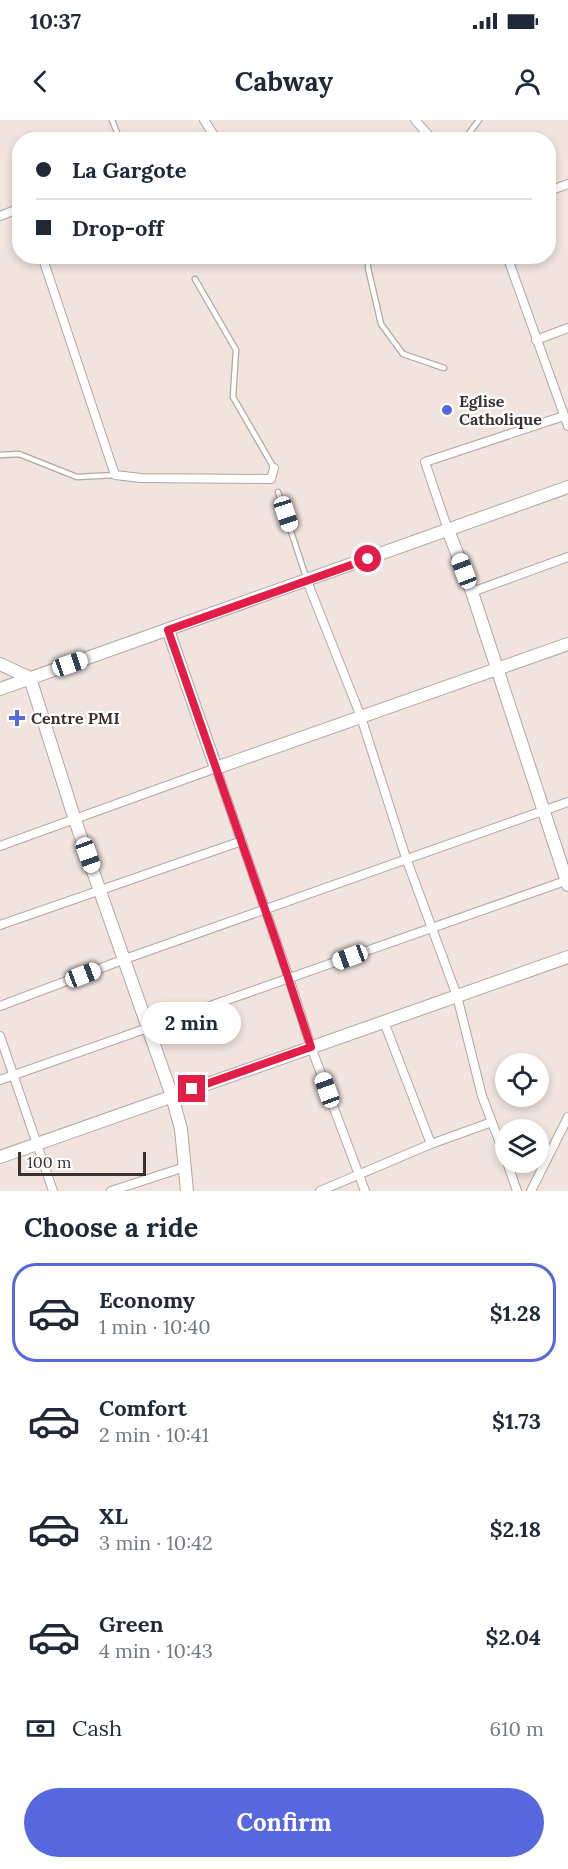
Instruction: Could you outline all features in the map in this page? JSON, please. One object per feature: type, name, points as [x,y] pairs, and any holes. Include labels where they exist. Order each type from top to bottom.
[{"type":"street","points":[[415,120],[426,132]]},
{"type":"street","points":[[45,264],[115,475],[141,478],[271,479],[274,468]]},
{"type":"street","points":[[510,264],[568,426]]},
{"type":"street","points":[[536,339],[568,328]]},
{"type":"street","points":[[0,1080],[567,882],[472,592],[425,462],[564,416]]},
{"type":"street","points":[[0,689],[568,487]]},
{"type":"street","points":[[472,592],[568,557]]},
{"type":"street","points":[[307,581],[361,717],[406,858],[457,996],[482,1096],[495,1130]]},
{"type":"street","points":[[168,630],[266,909],[311,1047],[365,1191]]},
{"type":"street","points":[[0,846],[568,644]]},
{"type":"street","points":[[0,664],[30,678],[75,820],[172,1096],[181,1129],[187,1191]]},
{"type":"street","points":[[0,1006],[406,858],[568,802]]},
{"type":"street","points":[[0,925],[242,842]]},
{"type":"street","points":[[0,1157],[568,957]]},
{"type":"street","points":[[384,1022],[431,1144]]},
{"type":"street","points":[[0,1036],[54,1191]]},
{"type":"street","points":[[531,1191],[568,1117]]},
{"type":"street","points":[[320,1191],[431,1144],[492,1122]]},
{"type":"street","points":[[111,1191],[185,1167]]},
{"type":"street","points":[[510,1173],[517,1191]]},
{"type":"lane","points":[[368,264],[381,324],[403,354],[444,368]]},
{"type":"lane","points":[[195,279],[236,350],[233,397],[274,468]]},
{"type":"lane","points":[[0,455],[19,454],[77,477],[115,475]]},
{"type":"lane","points":[[278,492],[307,581]]},
{"type":"place","name":"Eglise Catholique","points":[[447,410]]},
{"type":"place","name":"Centre PMI","points":[[17,718]]},
{"type":"route","points":[[192,1089],[311,1047],[168,630],[368,559]]}]
